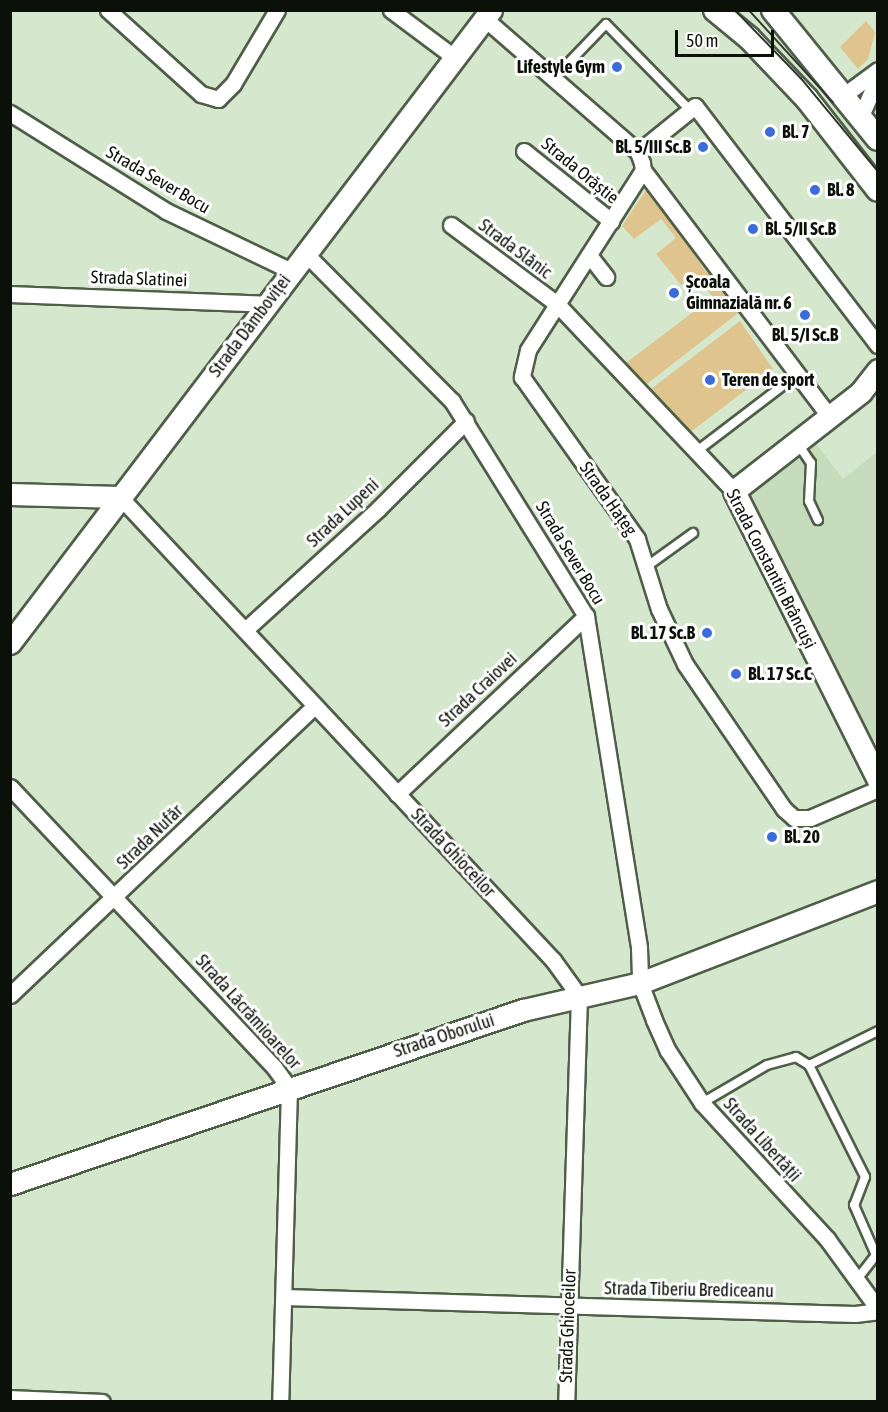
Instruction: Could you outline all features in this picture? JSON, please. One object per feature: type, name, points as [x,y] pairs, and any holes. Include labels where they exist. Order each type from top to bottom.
[{"type":"main road","points":[[715,10],[749,38],[807,99],[878,190]]},
{"type":"main road","points":[[773,10],[878,139]]},
{"type":"street","points":[[108,10],[201,94],[218,99],[233,84],[277,10]]},
{"type":"street","points":[[391,10],[454,57]]},
{"type":"street","points":[[488,14],[553,79],[639,152],[643,170],[830,417]]},
{"type":"street","name":"Strada Dâmboviței","points":[[10,643],[488,14]]},
{"type":"street","points":[[844,95],[878,70]]},
{"type":"street","points":[[861,116],[878,77]]},
{"type":"street","points":[[639,152],[694,106],[878,345]]},
{"type":"street","name":"Strada Sever Bocu","points":[[10,113],[166,211],[291,271]]},
{"type":"street","name":"Strada Orăștie","points":[[524,151],[611,221]]},
{"type":"street","name":"Strada Hațeg","points":[[643,170],[524,359],[522,377],[630,528],[646,567],[659,609],[684,664],[788,814],[810,818],[878,789]]},
{"type":"street","name":"Strada Slănic","points":[[451,225],[557,304]]},
{"type":"street","name":"Strada Sever Bocu","points":[[306,254],[430,376],[466,421],[586,616],[639,948],[640,984]]},
{"type":"street","points":[[589,255],[606,277]]},
{"type":"street","name":"Strada Slatinei","points":[[10,294],[266,304]]},
{"type":"street","name":"Strada Constantin Brâncuși","points":[[557,304],[734,491],[878,780]]},
{"type":"street","points":[[734,491],[867,387],[878,370]]},
{"type":"street","name":"Strada Lupeni","points":[[245,630],[379,508],[466,421]]},
{"type":"street","points":[[10,494],[120,496]]},
{"type":"street","name":"Strada Ghioceilor","points":[[120,496],[553,960],[579,996],[566,1401]]},
{"type":"street","name":"Strada Craiovei","points":[[397,794],[586,616]]},
{"type":"street","name":"Strada Nufăr","points":[[10,995],[315,706]]},
{"type":"street","name":"Strada Lăcrămioarelor","points":[[10,788],[274,1067],[289,1089],[280,1401]]},
{"type":"street","name":"Strada Oborului","points":[[10,1184],[524,1010],[640,984],[878,891]]},
{"type":"street","name":"Strada Libertății","points":[[640,984],[668,1051],[702,1103],[760,1171],[810,1220],[857,1279],[878,1310]]},
{"type":"street","name":"Strada Tiberiu Brediceanu","points":[[284,1297],[855,1314],[878,1310]]},
{"type":"street","points":[[10,1398],[102,1401]]},
{"type":"lane","points":[[553,79],[606,24],[687,107],[694,106]]},
{"type":"lane","points":[[697,451],[798,374]]},
{"type":"lane","points":[[797,443],[811,463],[809,501],[818,520]]},
{"type":"lane","points":[[646,567],[693,533]]},
{"type":"lane","points":[[809,1065],[878,1030]]},
{"type":"lane","points":[[702,1103],[767,1065],[796,1058],[809,1065],[865,1177],[854,1205],[876,1255],[857,1279]]},
{"type":"shaded area","points":[[866,21],[875,32],[868,59],[858,69],[840,47]]},
{"type":"shaded area","points":[[648,187],[706,272],[710,269],[742,310],[643,387],[622,366],[713,297],[694,276],[681,285],[656,254],[676,238],[661,219],[634,239],[622,226]]},
{"type":"shaded area","name":"Teren de sport","points":[[740,321],[773,369],[688,434],[647,392]]},
{"type":"shaded area","points":[[812,438],[843,479],[877,452],[877,757],[745,490]]},
{"type":"tram line","points":[[735,10],[801,78],[878,171]]},
{"type":"tram line","points":[[749,10],[833,102]]},
{"type":"place","name":"Lifestyle Gym","points":[[617,67]]},
{"type":"place","name":"Bl. 7","points":[[770,132]]},
{"type":"place","name":"Bl. 5/III Sc.B","points":[[703,147]]},
{"type":"place","name":"Bl. 8","points":[[815,190]]},
{"type":"place","name":"Bl. 5/II Sc.B","points":[[753,229]]},
{"type":"place","name":"Școala Gimnazială nr. 6","points":[[674,293]]},
{"type":"place","name":"Bl. 5/I Sc.B","points":[[805,315]]},
{"type":"place","name":"Teren de sport","points":[[710,380]]},
{"type":"place","name":"Bl. 17 Sc.B","points":[[707,633]]},
{"type":"place","name":"Bl. 17 Sc.C","points":[[736,674]]},
{"type":"place","name":"Bl. 20","points":[[772,837]]}]
